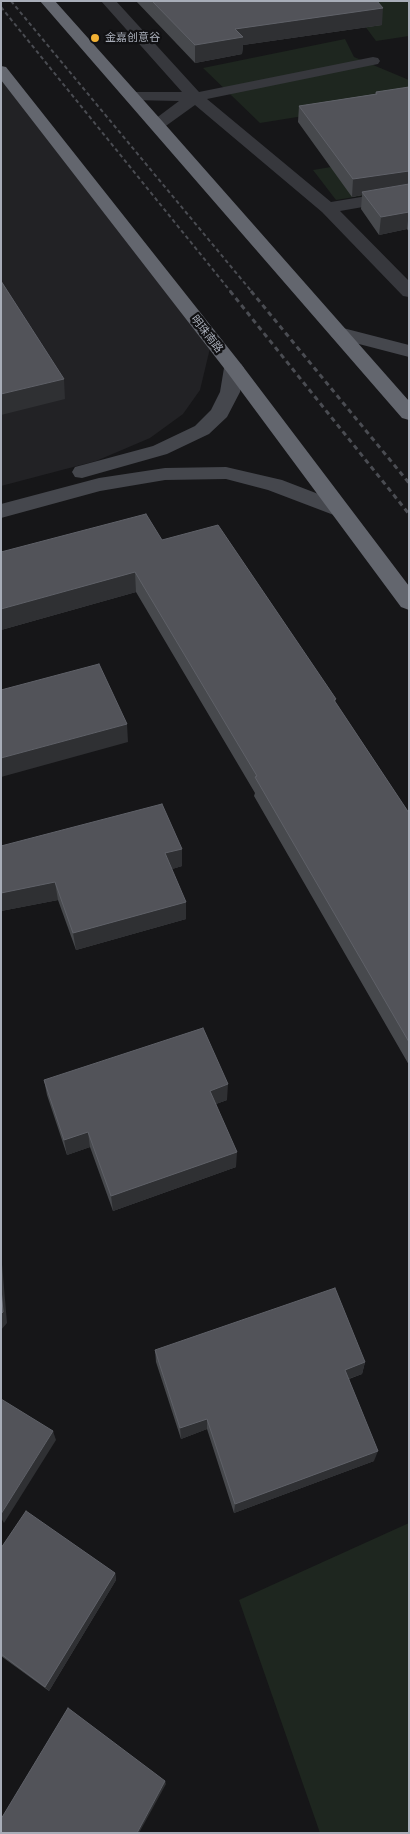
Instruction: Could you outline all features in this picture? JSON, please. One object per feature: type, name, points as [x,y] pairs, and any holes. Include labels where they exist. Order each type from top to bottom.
[{"type":"highway","points":[[46,1],[158,125],[409,414]]},
{"type":"highway","name":"明珠南路","points":[[1,70],[234,368],[409,602]]},
{"type":"street","points":[[339,333],[409,352]]},
{"type":"street","points":[[8,501],[160,450],[202,430],[220,413],[230,392],[234,368]]},
{"type":"street","points":[[8,501],[165,474],[226,473],[275,485],[339,510]]},
{"type":"lane","points":[[108,1],[195,97],[328,208],[409,292]]},
{"type":"lane","points":[[130,94],[195,97],[373,61]]},
{"type":"lane","points":[[158,125],[195,97]]},
{"type":"lane","points":[[328,208],[409,194]]},
{"type":"shaded area","points":[[381,1],[409,1],[409,36],[376,41],[350,6]]},
{"type":"shaded area","points":[[345,39],[354,57],[409,80],[409,99],[260,123],[203,68]]},
{"type":"shaded area","points":[[1,72],[211,344],[200,390],[183,414],[150,438],[96,461],[1,486]]},
{"type":"shaded area","points":[[409,154],[409,188],[336,200],[313,170]]},
{"type":"shaded area","points":[[409,1523],[409,1833],[320,1833],[239,1600]]},
{"type":"building","points":[[152,1],[377,1],[383,8],[235,29],[243,37],[195,45]]},
{"type":"building","points":[[409,87],[409,171],[353,179],[299,106],[377,94],[376,92]]},
{"type":"building","points":[[409,184],[409,212],[381,217],[362,192]]},
{"type":"building","points":[[1,281],[64,379],[1,394]]},
{"type":"building","points":[[146,514],[162,540],[218,525],[336,699],[334,700],[409,813],[409,1042],[255,777],[257,776],[135,572],[1,609],[1,552]]},
{"type":"building","points":[[99,664],[127,724],[1,758],[1,690]]},
{"type":"building","points":[[162,804],[182,849],[165,853],[186,902],[73,933],[55,882],[1,893],[1,846]]},
{"type":"building","points":[[203,1028],[228,1084],[210,1091],[237,1152],[111,1196],[88,1132],[64,1140],[44,1080]]},
{"type":"building","points":[[1,1288],[3,1312],[1,1314]]},
{"type":"building","points":[[335,1288],[365,1362],[345,1370],[378,1451],[235,1504],[207,1419],[180,1428],[155,1350]]},
{"type":"building","points":[[1,1399],[53,1431],[1,1514]]},
{"type":"building","points":[[26,1511],[115,1573],[45,1687],[1,1654],[1,1548]]},
{"type":"building","points":[[68,1708],[165,1781],[137,1833],[1,1833],[1,1819]]},
{"type":"railway","points":[[11,1],[252,292]]},
{"type":"railway","points":[[1,7],[231,292]]},
{"type":"railway","points":[[230,291],[409,514]]},
{"type":"railway","points":[[251,291],[409,483]]},
{"type":"place","name":"金嘉创意谷","points":[[95,38]]}]
